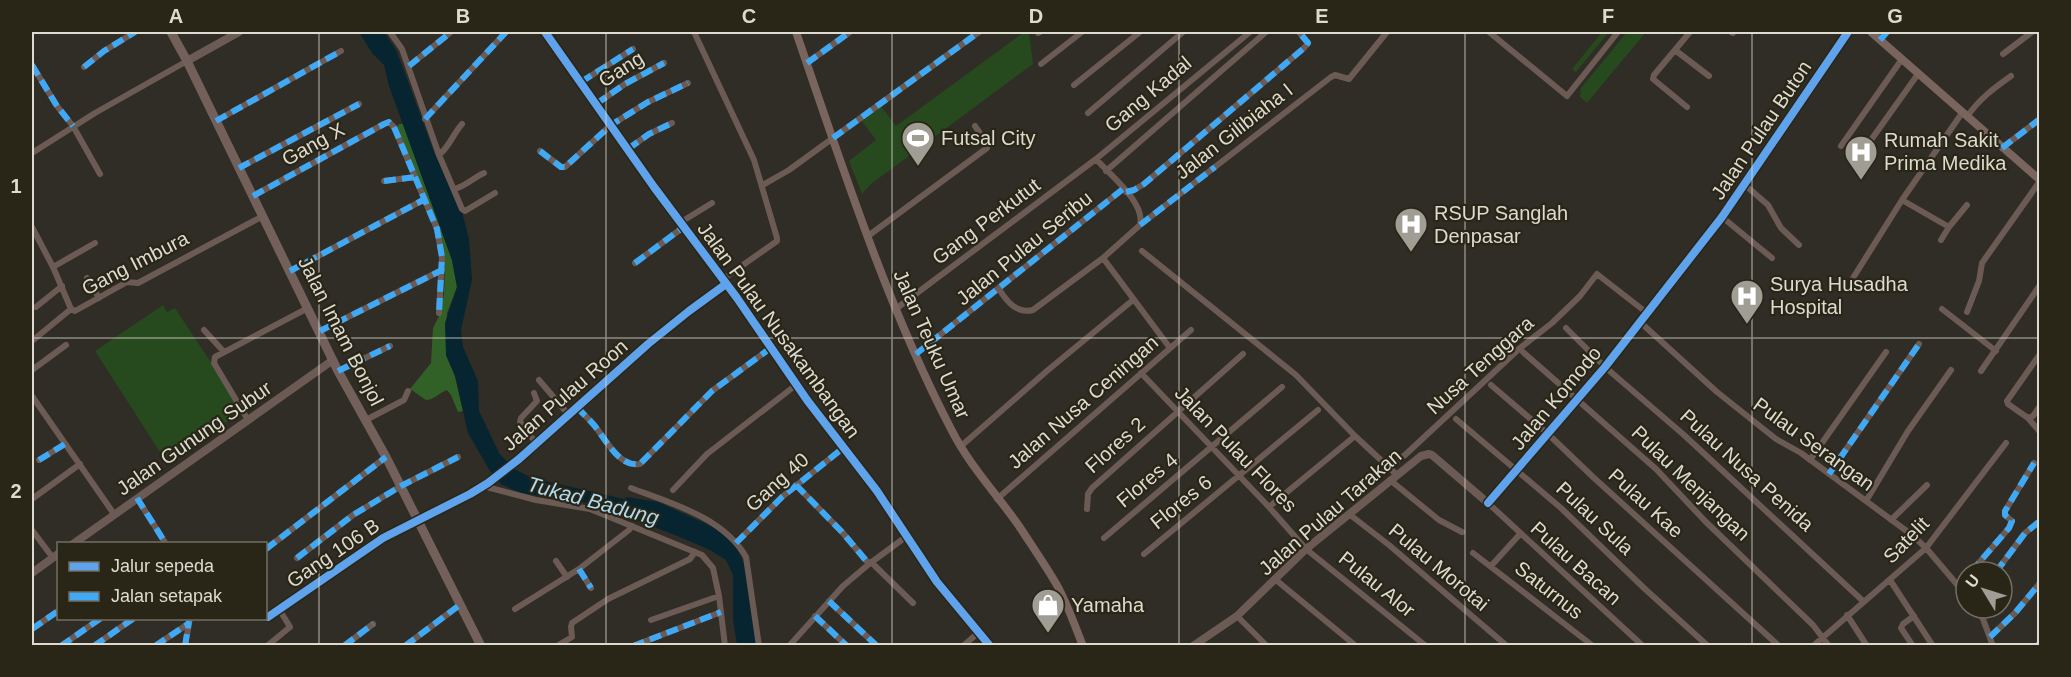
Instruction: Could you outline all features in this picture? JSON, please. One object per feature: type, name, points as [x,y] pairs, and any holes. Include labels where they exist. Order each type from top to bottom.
[{"type":"highway","name":"Jalan Imam Bonjol","points":[[171,32],[338,371],[386,457],[481,645]]},
{"type":"main road","name":"Jalan Teuku Umar","points":[[796,32],[868,236],[939,406],[960,447],[980,478],[1022,531],[1057,586],[1083,645]]},
{"type":"main road","points":[[1870,32],[2040,180]]},
{"type":"street","points":[[84,67],[104,51],[135,32]]},
{"type":"street","points":[[32,153],[73,126],[238,32]]},
{"type":"street","points":[[390,32],[402,49],[425,119],[464,211],[495,193]]},
{"type":"street","points":[[409,66],[451,32]]},
{"type":"street","points":[[425,119],[506,32]]},
{"type":"street","name":"Jalan Pulau Nusakambangan","points":[[545,32],[772,347],[796,385],[877,491],[937,582],[990,645]]},
{"type":"street","points":[[694,32],[754,160],[763,185],[789,170],[980,32]]},
{"type":"street","points":[[807,63],[850,32]]},
{"type":"street","points":[[1041,64],[1082,32]]},
{"type":"street","points":[[1074,85],[1140,32]]},
{"type":"street","points":[[1088,113],[1183,32]]},
{"type":"street","name":"Gang Kadal","points":[[1096,159],[1250,32]]},
{"type":"street","points":[[1106,171],[1266,32]]},
{"type":"street","name":"Jalan Pulau Seribu","points":[[916,354],[1124,190],[1134,190],[1144,184],[1304,48],[1308,43],[1299,32]]},
{"type":"street","name":"Jalan Gilibiaha I","points":[[999,290],[1014,308],[1025,312],[1033,310],[1104,258],[1140,225],[1330,76],[1335,75],[1347,80],[1352,77],[1387,32]]},
{"type":"street","points":[[1490,32],[1567,96],[1618,32]]},
{"type":"street","points":[[1687,107],[1653,79],[1690,32]]},
{"type":"street","name":"Jalan Pulau Buton","points":[[1647,313],[1745,185],[1848,32]]},
{"type":"street","points":[[1880,40],[1887,32]]},
{"type":"street","points":[[2003,54],[2032,32]]},
{"type":"street","points":[[580,82],[633,49]]},
{"type":"street","points":[[1675,50],[1709,76]]},
{"type":"street","points":[[216,121],[341,51]]},
{"type":"street","points":[[1841,146],[1902,59]]},
{"type":"street","name":"Gang","points":[[596,104],[664,63]]},
{"type":"street","points":[[32,65],[57,106],[73,126],[100,174]]},
{"type":"street","points":[[1866,147],[1918,74]]},
{"type":"street","points":[[1853,278],[1902,200],[1964,115],[2011,76]]},
{"type":"street","points":[[540,151],[565,167],[610,125],[648,102],[688,83]]},
{"type":"street","points":[[239,168],[358,104]]},
{"type":"street","points":[[2002,148],[2040,119]]},
{"type":"street","name":"Gang X","points":[[253,196],[389,122],[394,127],[415,177]]},
{"type":"street","points":[[628,149],[649,134],[672,123]]},
{"type":"street","points":[[439,155],[448,147],[454,132],[462,124]]},
{"type":"street","points":[[868,236],[987,148],[988,145],[975,126]]},
{"type":"street","points":[[1096,159],[1135,202],[1142,218],[1140,225]]},
{"type":"street","name":"Gang Perkutut","points":[[897,308],[1096,159]]},
{"type":"street","points":[[455,189],[467,185],[473,178],[484,173]]},
{"type":"street","points":[[384,181],[415,177],[425,199],[437,229],[442,257],[439,313]]},
{"type":"street","points":[[1967,312],[1979,281],[1982,263],[2040,180]]},
{"type":"street","name":"Jalan Pulau Roon","points":[[417,520],[485,485],[519,459],[648,344],[777,241],[763,185]]},
{"type":"street","points":[[1745,185],[1768,205],[1781,228],[1799,245]]},
{"type":"street","points":[[290,271],[425,199]]},
{"type":"street","points":[[1902,200],[1949,227]]},
{"type":"street","points":[[635,263],[712,203]]},
{"type":"street","points":[[1941,240],[1967,206]]},
{"type":"street","name":"Gang Imbura","points":[[32,227],[71,309],[77,311],[127,282],[138,283],[263,216]]},
{"type":"street","points":[[1722,217],[1772,258]]},
{"type":"street","points":[[53,267],[95,243]]},
{"type":"street","points":[[1142,251],[1296,375],[1388,467],[1394,478],[1439,520],[1462,532]]},
{"type":"street","points":[[1104,258],[1170,348]]},
{"type":"street","points":[[320,331],[442,270]]},
{"type":"street","name":"Nusa Tenggara","points":[[1388,467],[1405,455],[1520,348],[1552,323],[1580,296],[1597,274],[1647,313]]},
{"type":"street","points":[[87,278],[99,298]]},
{"type":"street","points":[[1981,371],[2040,285]]},
{"type":"street","points":[[36,307],[62,286]]},
{"type":"street","points":[[960,447],[1133,300]]},
{"type":"street","points":[[248,420],[214,363],[215,357],[308,308]]},
{"type":"street","points":[[32,341],[71,309]]},
{"type":"street","points":[[1942,309],[1996,351]]},
{"type":"street","name":"Jalan Komodo","points":[[1488,503],[1577,400],[1647,313]]},
{"type":"street","name":"Pulau Serangan","points":[[1640,322],[1717,392],[1776,439],[1810,460],[1926,548],[1954,581]]},
{"type":"street","name":"Pulau Nusa Penida","points":[[1566,328],[1863,601]]},
{"type":"street","points":[[204,330],[224,352]]},
{"type":"street","name":"Jalan Nusa Ceningan","points":[[997,499],[1191,330]]},
{"type":"street","points":[[1829,474],[1919,344]]},
{"type":"street","points":[[32,370],[66,345]]},
{"type":"street","points":[[338,371],[390,346]]},
{"type":"street","points":[[577,407],[624,460],[637,466],[712,391],[772,347]]},
{"type":"street","name":"Pulau Menjangan","points":[[1523,351],[1656,469],[1705,521],[1797,608],[1830,645]]},
{"type":"street","points":[[1810,460],[1886,352]]},
{"type":"street","name":"Flores 2","points":[[1086,509],[1089,490],[1243,354]]},
{"type":"street","points":[[2040,354],[2007,401],[2028,418],[2040,432]]},
{"type":"street","name":"Jalan Gunung Subur","points":[[74,542],[333,360]]},
{"type":"street","points":[[1866,501],[1908,431],[1951,370]]},
{"type":"street","name":"Jalan Pulau Flores","points":[[1141,373],[1306,549]]},
{"type":"street","points":[[539,380],[568,414]]},
{"type":"street","points":[[673,490],[707,454],[796,385]]},
{"type":"street","name":"Pulau Kae","points":[[1491,385],[1547,433],[1779,645]]},
{"type":"street","name":"Flores 4","points":[[1104,538],[1282,387]]},
{"type":"street","points":[[366,420],[404,400],[408,391]]},
{"type":"street","points":[[534,393],[537,401],[520,422],[536,443]]},
{"type":"street","points":[[32,396],[114,514]]},
{"type":"street","points":[[2028,418],[2033,416],[2040,406]]},
{"type":"street","name":"Flores 6","points":[[1144,554],[1318,410]]},
{"type":"street","name":"Pulau Sula","points":[[1456,419],[1561,508],[1645,590],[1708,645]]},
{"type":"street","points":[[1269,507],[1355,436]]},
{"type":"street","name":"Satelit","points":[[1813,645],[1926,548],[2006,443]]},
{"type":"street","points":[[39,460],[65,444]]},
{"type":"street","name":"Gang 40","points":[[736,543],[796,485],[843,448]]},
{"type":"street","name":"Jalan Pulau Tarakan","points":[[1193,645],[1237,616],[1306,549],[1420,456],[1429,454],[1488,503]]},
{"type":"street","points":[[1405,455],[1411,464]]},
{"type":"street","points":[[267,548],[386,457]]},
{"type":"street","points":[[297,558],[352,515],[400,486],[458,457]]},
{"type":"street","points":[[1981,560],[2009,528],[2012,521],[2005,515],[2005,511],[2034,463]]},
{"type":"street","points":[[32,498],[80,464]]},
{"type":"street","points":[[485,485],[536,500],[590,509],[702,555],[711,563],[719,596],[725,645]]},
{"type":"street","points":[[796,485],[870,563],[913,603]]},
{"type":"street","points":[[1891,520],[1927,485]]},
{"type":"street","points":[[631,488],[713,523],[736,543],[746,557],[759,645]]},
{"type":"street","points":[[137,498],[163,542]]},
{"type":"street","name":"Pulau Bacan","points":[[1488,503],[1643,645]]},
{"type":"street","name":"Pulau Morotai","points":[[1349,514],[1507,645]]},
{"type":"street","name":"Gang 106 B","points":[[268,617],[363,551],[417,520]]},
{"type":"street","points":[[2005,560],[2025,533],[2040,521]]},
{"type":"street","points":[[515,609],[579,569],[632,526]]},
{"type":"street","points":[[32,530],[56,556],[32,573]]},
{"type":"street","name":"Saturnus","points":[[1520,534],[1491,566],[1546,611],[1593,645]]},
{"type":"street","points":[[789,645],[843,586],[907,536]]},
{"type":"street","name":"Pulau Alor","points":[[1306,549],[1426,645]]},
{"type":"street","points":[[557,645],[572,637],[572,623],[608,599],[690,559],[695,552]]},
{"type":"street","points":[[1473,553],[1491,566]]},
{"type":"street","points":[[556,561],[567,577]]},
{"type":"street","points":[[579,569],[591,588]]},
{"type":"street","points":[[1276,580],[1356,645]]},
{"type":"street","points":[[1890,580],[1933,645]]},
{"type":"street","points":[[1990,637],[2040,583]]},
{"type":"street","points":[[651,620],[719,596]]},
{"type":"street","points":[[829,601],[877,645]]},
{"type":"street","points":[[405,645],[461,604]]},
{"type":"street","points":[[267,645],[291,627],[279,609]]},
{"type":"street","points":[[32,628],[57,612]]},
{"type":"street","points":[[633,645],[721,612]]},
{"type":"street","points":[[1847,615],[1867,645]]},
{"type":"street","points":[[815,616],[847,645]]},
{"type":"street","points":[[1237,616],[1267,645]]},
{"type":"street","points":[[1913,645],[1901,628],[1914,616]]},
{"type":"street","points":[[61,645],[98,620]]},
{"type":"street","points":[[94,645],[131,620]]},
{"type":"street","points":[[1982,620],[1993,645]]},
{"type":"street","points":[[155,645],[189,621]]},
{"type":"street","points":[[185,645],[189,621]]},
{"type":"street","points":[[344,645],[373,624]]},
{"type":"street","points":[[963,645],[978,633]]},
{"type":"green space","points":[[1024,32],[1029,32],[1033,64],[871,184],[862,194],[849,161],[876,140],[861,120],[881,106],[896,126]]},
{"type":"green space","points":[[1602,32],[1609,32],[1576,72],[1572,69]]},
{"type":"green space","points":[[1627,32],[1646,32],[1587,103],[1580,97],[1581,88]]},
{"type":"green space","points":[[403,124],[452,260],[457,287],[447,313],[446,355],[455,376],[463,411],[458,412],[447,390],[426,400],[410,389],[431,363],[433,328],[439,316],[444,294],[445,264],[442,241],[397,127]]},
{"type":"green space","points":[[163,305],[167,312],[175,308],[243,411],[167,463],[95,351]]},
{"type":"water","name":"Tukad Badung","points":[[359,32],[384,32],[396,50],[434,152],[461,208],[469,239],[472,280],[461,330],[463,347],[478,381],[479,411],[499,453],[514,469],[532,478],[624,499],[626,497],[658,502],[713,527],[734,543],[745,565],[757,645],[737,645],[733,620],[733,575],[726,560],[680,537],[594,504],[521,493],[501,484],[490,471],[468,433],[455,376],[446,355],[445,323],[457,287],[452,260],[389,86],[384,65],[372,53]]},
{"type":"marked path","points":[[84,67],[104,51],[135,32]]},
{"type":"marked path","points":[[409,66],[451,32]]},
{"type":"marked path","points":[[425,119],[506,32]]},
{"type":"marked path","points":[[807,63],[850,32]]},
{"type":"marked path","points":[[833,138],[979,32]]},
{"type":"marked path","points":[[1126,192],[1144,184],[1304,48],[1308,43],[1299,32]]},
{"type":"marked path","points":[[1880,40],[1887,32]]},
{"type":"marked path","points":[[581,82],[633,49]]},
{"type":"marked path","points":[[216,121],[341,51]]},
{"type":"marked path","points":[[596,104],[625,84],[664,63]]},
{"type":"marked path","points":[[32,65],[57,106],[73,126]]},
{"type":"marked path","points":[[540,151],[561,167],[565,167],[611,125],[648,102],[688,83]]},
{"type":"marked path","points":[[239,168],[359,104]]},
{"type":"marked path","points":[[2002,148],[2040,119]]},
{"type":"marked path","points":[[253,196],[389,122],[394,127],[437,229],[442,257],[439,313]]},
{"type":"marked path","points":[[628,149],[649,134],[672,123]]},
{"type":"marked path","points":[[1140,225],[1215,167]]},
{"type":"marked path","points":[[384,181],[415,177]]},
{"type":"marked path","points":[[916,354],[1123,189]]},
{"type":"marked path","points":[[290,271],[425,199]]},
{"type":"marked path","points":[[635,263],[685,226]]},
{"type":"marked path","points":[[320,331],[442,270]]},
{"type":"marked path","points":[[1829,474],[1919,344]]},
{"type":"marked path","points":[[338,371],[390,346]]},
{"type":"marked path","points":[[577,407],[619,457],[632,464],[640,464],[712,391],[772,347]]},
{"type":"marked path","points":[[39,460],[65,444]]},
{"type":"marked path","points":[[736,543],[782,497],[843,448]]},
{"type":"marked path","points":[[267,548],[386,457]]},
{"type":"marked path","points":[[297,558],[353,515],[401,486],[458,457]]},
{"type":"marked path","points":[[1981,560],[2009,528],[2012,521],[2005,515],[2005,511],[2034,463]]},
{"type":"marked path","points":[[796,485],[842,532],[869,564]]},
{"type":"marked path","points":[[137,498],[165,542]]},
{"type":"marked path","points":[[2005,560],[2025,533],[2040,521]]},
{"type":"marked path","points":[[579,569],[591,588]]},
{"type":"marked path","points":[[1990,637],[2015,613],[2040,583]]},
{"type":"marked path","points":[[829,601],[877,646]]},
{"type":"marked path","points":[[405,646],[461,604]]},
{"type":"marked path","points":[[32,629],[57,612]]},
{"type":"marked path","points":[[633,646],[721,612]]},
{"type":"marked path","points":[[815,616],[847,646]]},
{"type":"marked path","points":[[61,646],[98,620]]},
{"type":"marked path","points":[[94,646],[131,620]]},
{"type":"marked path","points":[[185,646],[189,621]]},
{"type":"marked path","points":[[155,646],[188,624]]},
{"type":"marked path","points":[[344,646],[373,624]]},
{"type":"marked path","points":[[2037,646],[2040,643]]},
{"type":"cycle path","points":[[545,32],[654,187],[737,298],[807,400],[877,491],[937,582],[990,646]]},
{"type":"cycle path","points":[[1488,503],[1605,367],[1722,217],[1848,32]]},
{"type":"cycle path","points":[[268,617],[383,538],[488,483],[519,459],[648,344],[726,284]]},
{"type":"place","name":"Futsal City","points":[[918,167]]},
{"type":"place","name":"Rumah Sakit Prima Medika","points":[[1861,181]]},
{"type":"place","name":"RSUP Sanglah Denpasar","points":[[1411,253]]},
{"type":"place","name":"Surya Husadha Hospital","points":[[1747,325]]},
{"type":"place","name":"Yamaha","points":[[1048,634]]}]
